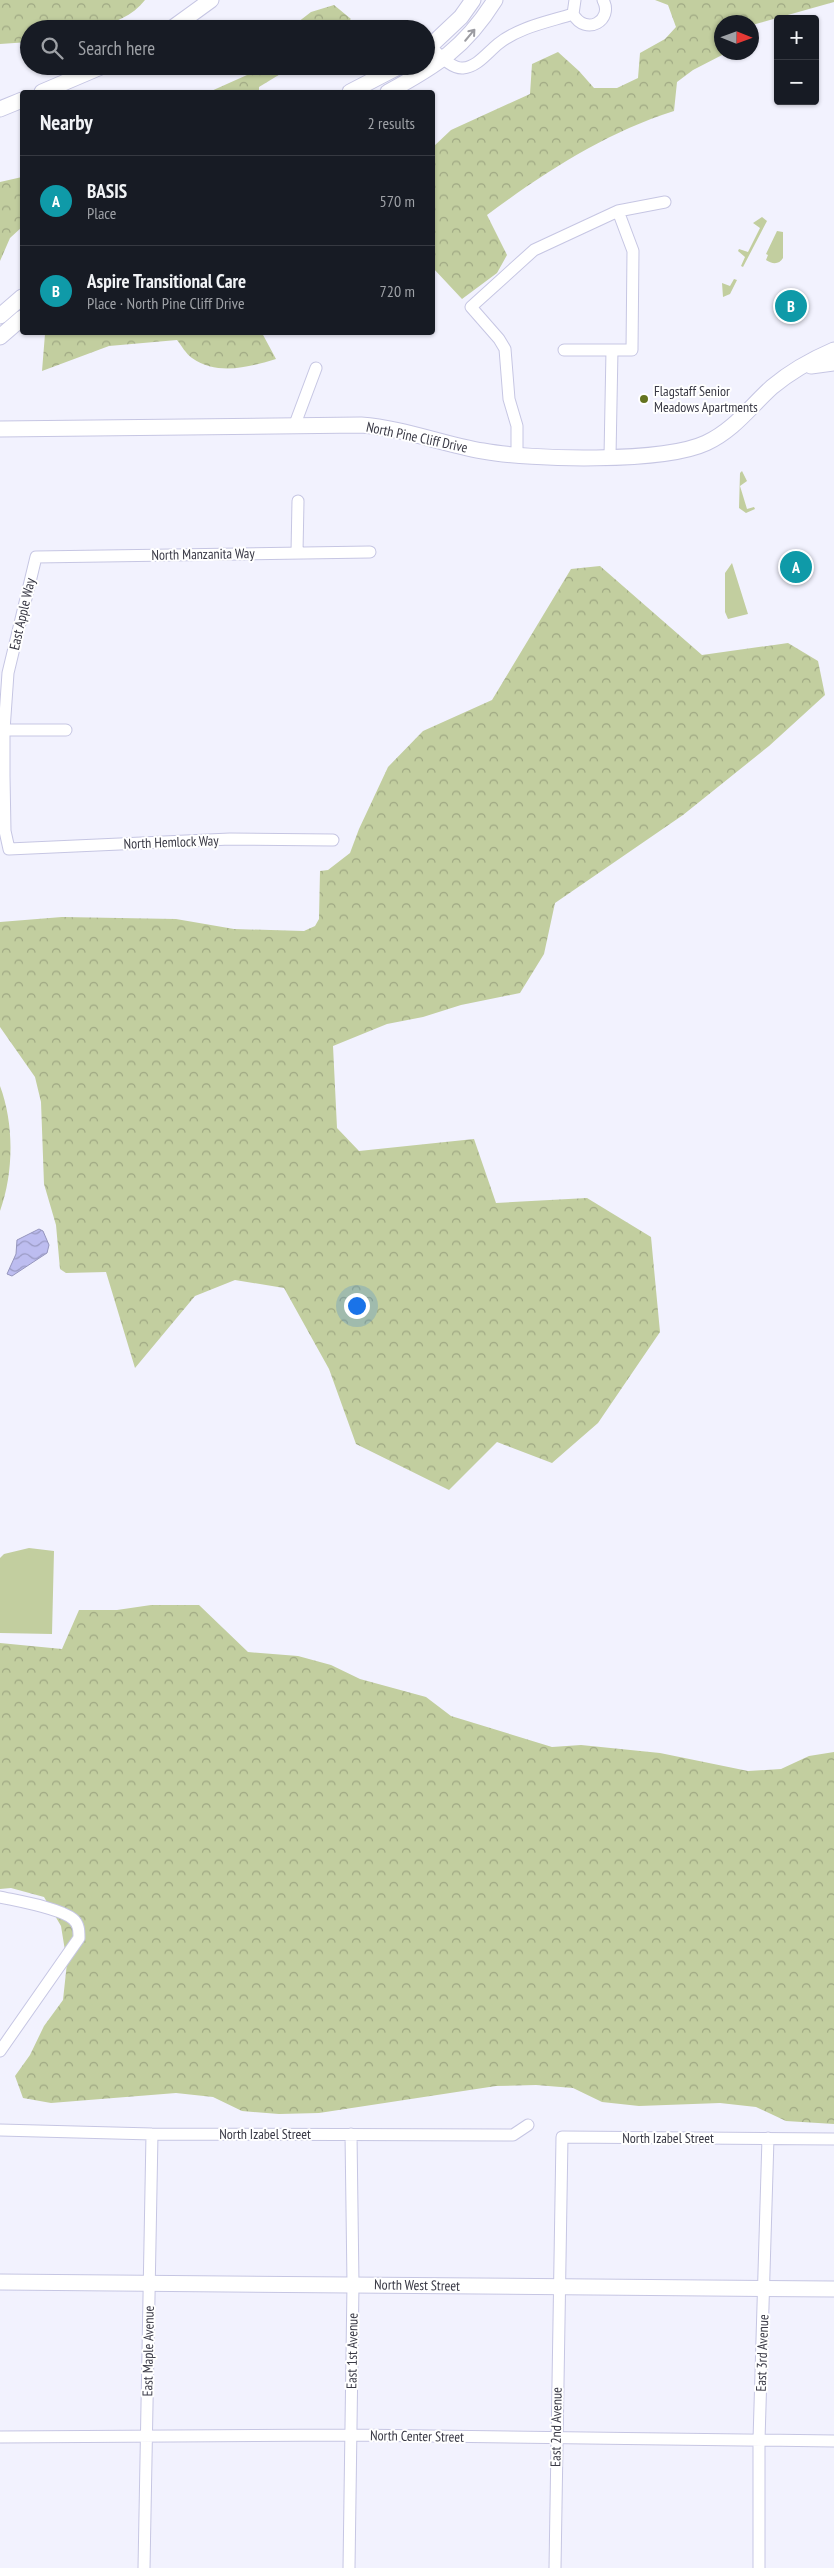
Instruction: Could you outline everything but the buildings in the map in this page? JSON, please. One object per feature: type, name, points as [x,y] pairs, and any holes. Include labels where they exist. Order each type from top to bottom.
[{"type":"street","points":[[183,20],[210,0]]},
{"type":"street","points":[[435,43],[461,17],[473,0]]},
{"type":"street","points":[[435,64],[461,46],[495,0]]},
{"type":"street","points":[[575,0],[573,14],[581,24],[594,25],[604,16],[606,10],[603,0]]},
{"type":"street","points":[[435,53],[460,68],[469,66],[506,38],[573,14]]},
{"type":"street","points":[[47,90],[82,75]]},
{"type":"street","points":[[354,90],[383,75]]},
{"type":"street","points":[[391,90],[417,75]]},
{"type":"street","points":[[0,109],[20,101]]},
{"type":"street","points":[[517,456],[517,426],[509,399],[505,349],[500,339],[472,307],[534,250],[618,211],[665,202]]},
{"type":"street","points":[[564,350],[632,350],[633,251],[618,211]]},
{"type":"street","points":[[2,325],[20,300]]},
{"type":"street","points":[[2,325],[20,319]]},
{"type":"street","points":[[610,456],[612,350]]},
{"type":"street","name":"North Pine Cliff Drive","points":[[0,429],[294,424],[376,426],[482,451],[517,456],[610,456],[684,451],[707,443],[736,424],[772,387],[819,356],[834,350]]},
{"type":"street","name":"North Pine Cliff Drive","points":[[804,367],[834,362]]},
{"type":"street","points":[[294,424],[316,368]]},
{"type":"street","points":[[297,552],[298,501]]},
{"type":"street","name":"North Manzanita Way","points":[[36,557],[370,552]]},
{"type":"street","name":"East Apple Way","points":[[10,850],[5,831],[2,730],[8,672],[36,557]]},
{"type":"street","points":[[2,730],[66,730]]},
{"type":"street","name":"North Hemlock Way","points":[[10,850],[230,839],[333,840]]},
{"type":"street","points":[[0,1897],[37,1904],[73,1919],[79,1927],[79,1938],[0,2051]]},
{"type":"street","name":"North Izabel Street","points":[[0,2130],[152,2134],[514,2134],[528,2125]]},
{"type":"street","name":"East Maple Avenue","points":[[144,2568],[152,2134]]},
{"type":"street","name":"East 1st Avenue","points":[[349,2568],[354,2284],[351,2134]]},
{"type":"street","name":"North Izabel Street","points":[[558,2286],[562,2137],[834,2139]]},
{"type":"street","name":"East 3rd Avenue","points":[[759,2568],[759,2440],[768,2138]]},
{"type":"street","name":"North West Street","points":[[0,2282],[834,2289]]},
{"type":"street","name":"East 2nd Avenue","points":[[555,2568],[558,2286]]},
{"type":"street","name":"North Center Street","points":[[0,2436],[351,2435],[834,2441]]},
{"type":"green space","points":[[0,0],[145,0],[129,15],[117,20],[20,20],[20,43],[0,44]]},
{"type":"green space","points":[[655,0],[834,0],[834,2],[788,15],[774,15],[774,19],[759,23],[759,15],[714,15],[714,59],[693,70],[677,82],[674,111],[624,130],[576,155],[487,215],[507,255],[497,273],[462,299],[435,270],[435,145],[451,130],[530,94],[532,64],[558,52],[594,88],[617,88],[638,78],[640,53],[665,39],[676,27],[668,5]]},
{"type":"green space","points":[[334,5],[351,19],[301,20],[311,12]]},
{"type":"green space","points":[[247,75],[279,75],[259,87],[259,90],[213,90]]},
{"type":"green space","points":[[20,177],[20,229],[10,238],[0,261],[0,182]]},
{"type":"green space","points":[[762,217],[767,221],[743,267],[741,266],[745,257],[738,251],[739,249],[748,252],[760,228],[753,223]]},
{"type":"green space","points":[[777,231],[783,232],[783,258],[780,262],[773,263],[766,260],[768,255],[766,254]]},
{"type":"green space","points":[[734,279],[737,280],[730,294],[723,297],[722,283],[730,286]]},
{"type":"green space","points":[[45,335],[263,335],[276,359],[244,367],[212,367],[192,358],[177,340],[109,346],[42,371]]},
{"type":"green space","points":[[742,471],[747,481],[740,486],[747,509],[754,507],[755,509],[746,513],[739,508],[740,473]]},
{"type":"green space","points":[[732,563],[748,614],[728,619],[725,612],[725,573]]},
{"type":"green space","points":[[600,566],[702,655],[788,643],[818,661],[825,695],[769,746],[683,815],[555,903],[544,954],[520,993],[461,1005],[423,1017],[387,1024],[333,1046],[337,1128],[359,1151],[474,1139],[496,1203],[587,1198],[651,1237],[660,1332],[598,1423],[552,1463],[497,1442],[449,1490],[356,1444],[329,1369],[284,1288],[235,1280],[195,1296],[135,1368],[106,1272],[66,1273],[60,1269],[56,1225],[44,1184],[41,1102],[35,1077],[0,1027],[0,922],[62,917],[176,919],[234,929],[304,931],[315,926],[319,919],[320,871],[328,870],[350,853],[388,767],[423,731],[492,700],[571,569]]},
{"type":"green space","points":[[0,1086],[8,1116],[10,1164],[5,1196],[0,1211]]},
{"type":"green space","points":[[29,1548],[54,1551],[52,1634],[0,1633],[0,1558],[4,1554]]},
{"type":"green space","points":[[151,1605],[199,1605],[248,1652],[298,1656],[331,1665],[360,1679],[426,1697],[451,1716],[552,1747],[581,1745],[660,1753],[748,1771],[781,1769],[809,1756],[834,1752],[834,2124],[786,2121],[756,2107],[720,2103],[639,2106],[602,2102],[573,2088],[536,2085],[496,2086],[319,2113],[279,2114],[242,2111],[213,2097],[176,2093],[51,2103],[23,2098],[15,2076],[30,2055],[44,2026],[63,2000],[67,1963],[61,1926],[44,1897],[11,1888],[0,1889],[0,1643],[62,1649],[79,1610],[117,1610]]},
{"type":"water","points":[[39,1229],[43,1231],[49,1245],[47,1253],[12,1276],[7,1274],[16,1254],[17,1240]]},
{"type":"place","name":"Aspire Transitional Care","points":[[791,306]]},
{"type":"place","name":"Flagstaff Senior Meadows Apartments","points":[[644,399]]},
{"type":"place","name":"BASIS","points":[[796,567]]}]
